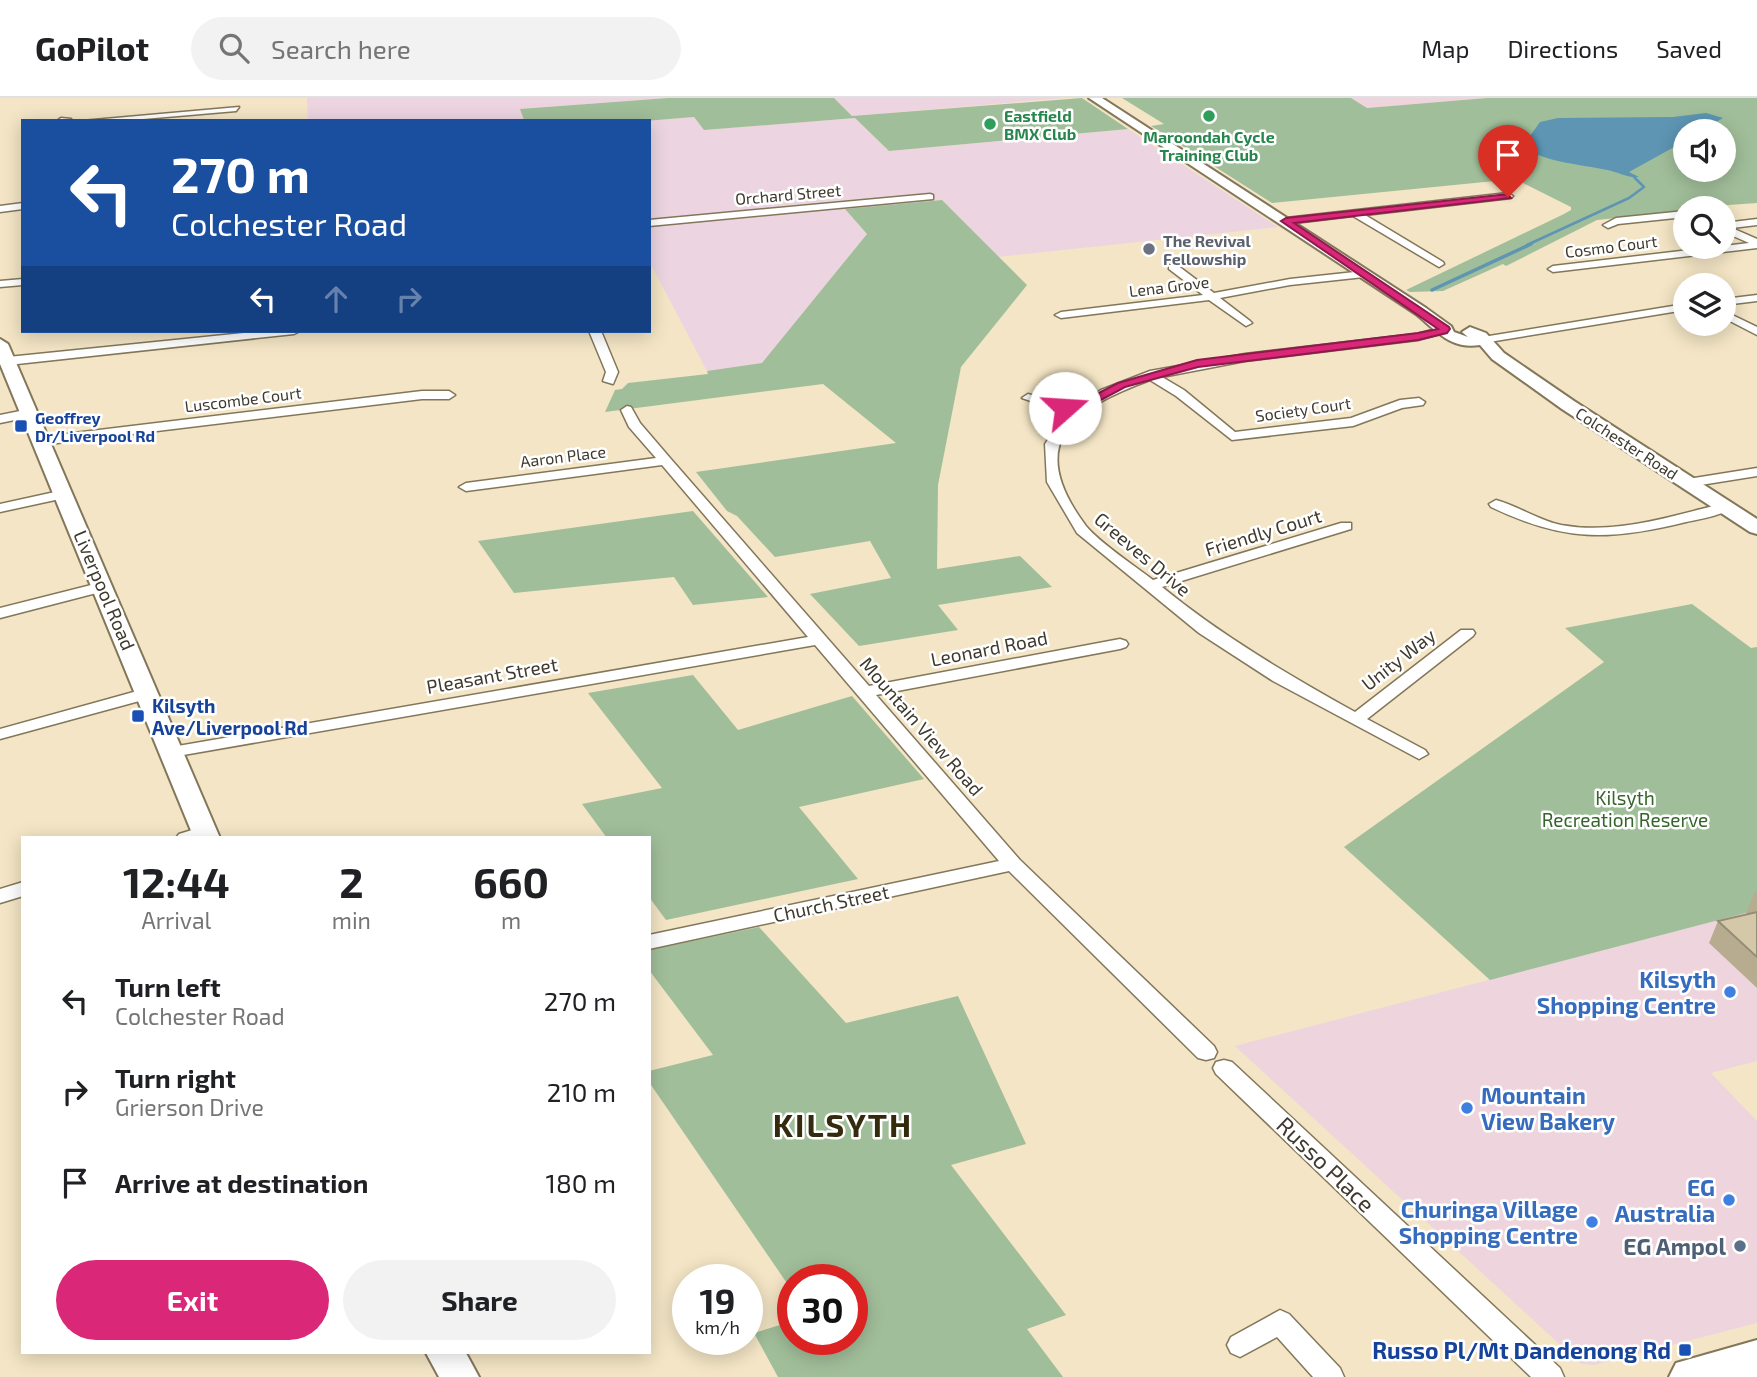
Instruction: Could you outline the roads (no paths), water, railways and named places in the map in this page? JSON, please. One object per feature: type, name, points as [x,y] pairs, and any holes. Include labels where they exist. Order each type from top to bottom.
[{"type":"main road","name":"Colchester Road","points":[[1094,98],[1421,311],[1498,356],[1757,528]]},
{"type":"main road","name":"Liverpool Road","points":[[4,352],[172,752],[199,836]]},
{"type":"main road","points":[[1691,1377],[1757,1359]]},
{"type":"street","points":[[236,119],[238,98]]},
{"type":"street","points":[[111,119],[236,109]]},
{"type":"street","name":"Orchard Street","points":[[651,223],[930,197]]},
{"type":"street","points":[[1286,221],[1508,197]]},
{"type":"street","points":[[0,209],[21,206]]},
{"type":"street","points":[[1356,214],[1439,266],[1453,264]]},
{"type":"street","points":[[1608,225],[1616,221],[1673,215]]},
{"type":"street","points":[[1736,225],[1757,222]]},
{"type":"street","points":[[1736,233],[1757,244]]},
{"type":"street","name":"Cosmo Court","points":[[1553,269],[1757,244]]},
{"type":"street","points":[[1173,267],[1246,323]]},
{"type":"street","name":"Lena Grove","points":[[1061,315],[1213,297],[1290,282],[1364,274]]},
{"type":"street","points":[[0,284],[21,282]]},
{"type":"street","points":[[1736,301],[1757,298]]},
{"type":"street","name":"Greeves Drive","points":[[1419,754],[1279,677],[1205,630],[1082,530],[1066,510],[1054,488],[1049,468],[1053,443],[1062,423],[1073,411],[1122,385],[1197,364],[1418,337],[1506,335],[1673,309]]},
{"type":"street","points":[[1736,321],[1757,332]]},
{"type":"street","points":[[4,352],[266,333]]},
{"type":"street","points":[[596,333],[612,372],[609,381]]},
{"type":"street","name":"Society Court","points":[[1150,375],[1180,393],[1237,441],[1353,422],[1400,404],[1419,402]]},
{"type":"street","name":"Luscombe Court","points":[[41,441],[422,395],[449,396]]},
{"type":"street","points":[[1028,398],[1073,411]]},
{"type":"street","name":"Mountain View Road","points":[[627,410],[634,424],[665,461],[1013,864],[1215,1060]]},
{"type":"street","points":[[0,419],[30,413]]},
{"type":"street","name":"Aaron Place","points":[[466,486],[665,461]]},
{"type":"street","points":[[1688,483],[1757,472]]},
{"type":"street","points":[[0,508],[64,494]]},
{"type":"street","points":[[1496,504],[1545,525],[1586,531],[1665,521],[1725,507]]},
{"type":"street","name":"Friendly Court","points":[[1150,586],[1346,526]]},
{"type":"street","points":[[0,613],[103,587]]},
{"type":"street","name":"Unity Way","points":[[1356,719],[1467,633]]},
{"type":"street","name":"Pleasant Street","points":[[172,752],[819,640]]},
{"type":"street","name":"Leonard Road","points":[[865,692],[1121,644]]},
{"type":"street","points":[[0,734],[148,693]]},
{"type":"street","name":"Church Street","points":[[651,942],[1013,864]]},
{"type":"street","points":[[0,896],[21,890]]},
{"type":"street","name":"Russo Place","points":[[1215,1060],[1550,1377]]},
{"type":"street","points":[[1240,1345],[1280,1322],[1330,1377]]},
{"type":"water","points":[[1706,113],[1723,118],[1673,119],[1673,148],[1629,172],[1639,177],[1552,159],[1523,146],[1540,122],[1558,118],[1673,117]]},
{"type":"waterway","points":[[1527,245],[1629,198],[1644,187],[1634,177]]},
{"type":"waterway","points":[[1432,290],[1531,244]]},
{"type":"place","name":"Maroondah Cycle Training Club","points":[[1209,116]]},
{"type":"place","name":"Eastfield BMX Club","points":[[990,124]]},
{"type":"place","name":"The Revival Fellowship","points":[[1149,249]]},
{"type":"place","name":"Geoffrey Dr/Liverpool Rd","points":[[21,426]]},
{"type":"place","name":"Kilsyth Ave/Liverpool Rd","points":[[138,716]]},
{"type":"place","name":"Kilsyth Shopping Centre","points":[[1730,992]]},
{"type":"place","name":"Mountain View Bakery","points":[[1467,1108]]},
{"type":"place","name":"EG Australia","points":[[1729,1200]]},
{"type":"place","name":"Churinga Village Shopping Centre","points":[[1592,1222]]},
{"type":"place","name":"EG Ampol","points":[[1740,1246]]},
{"type":"place","name":"Russo Pl/Mt Dandenong Rd","points":[[1685,1350]]},
{"type":"district","name":"KILSYTH","points":[[843,1124]]},
{"type":"park label","name":"Kilsyth Recreation Reserve","points":[[1625,808]]}]
